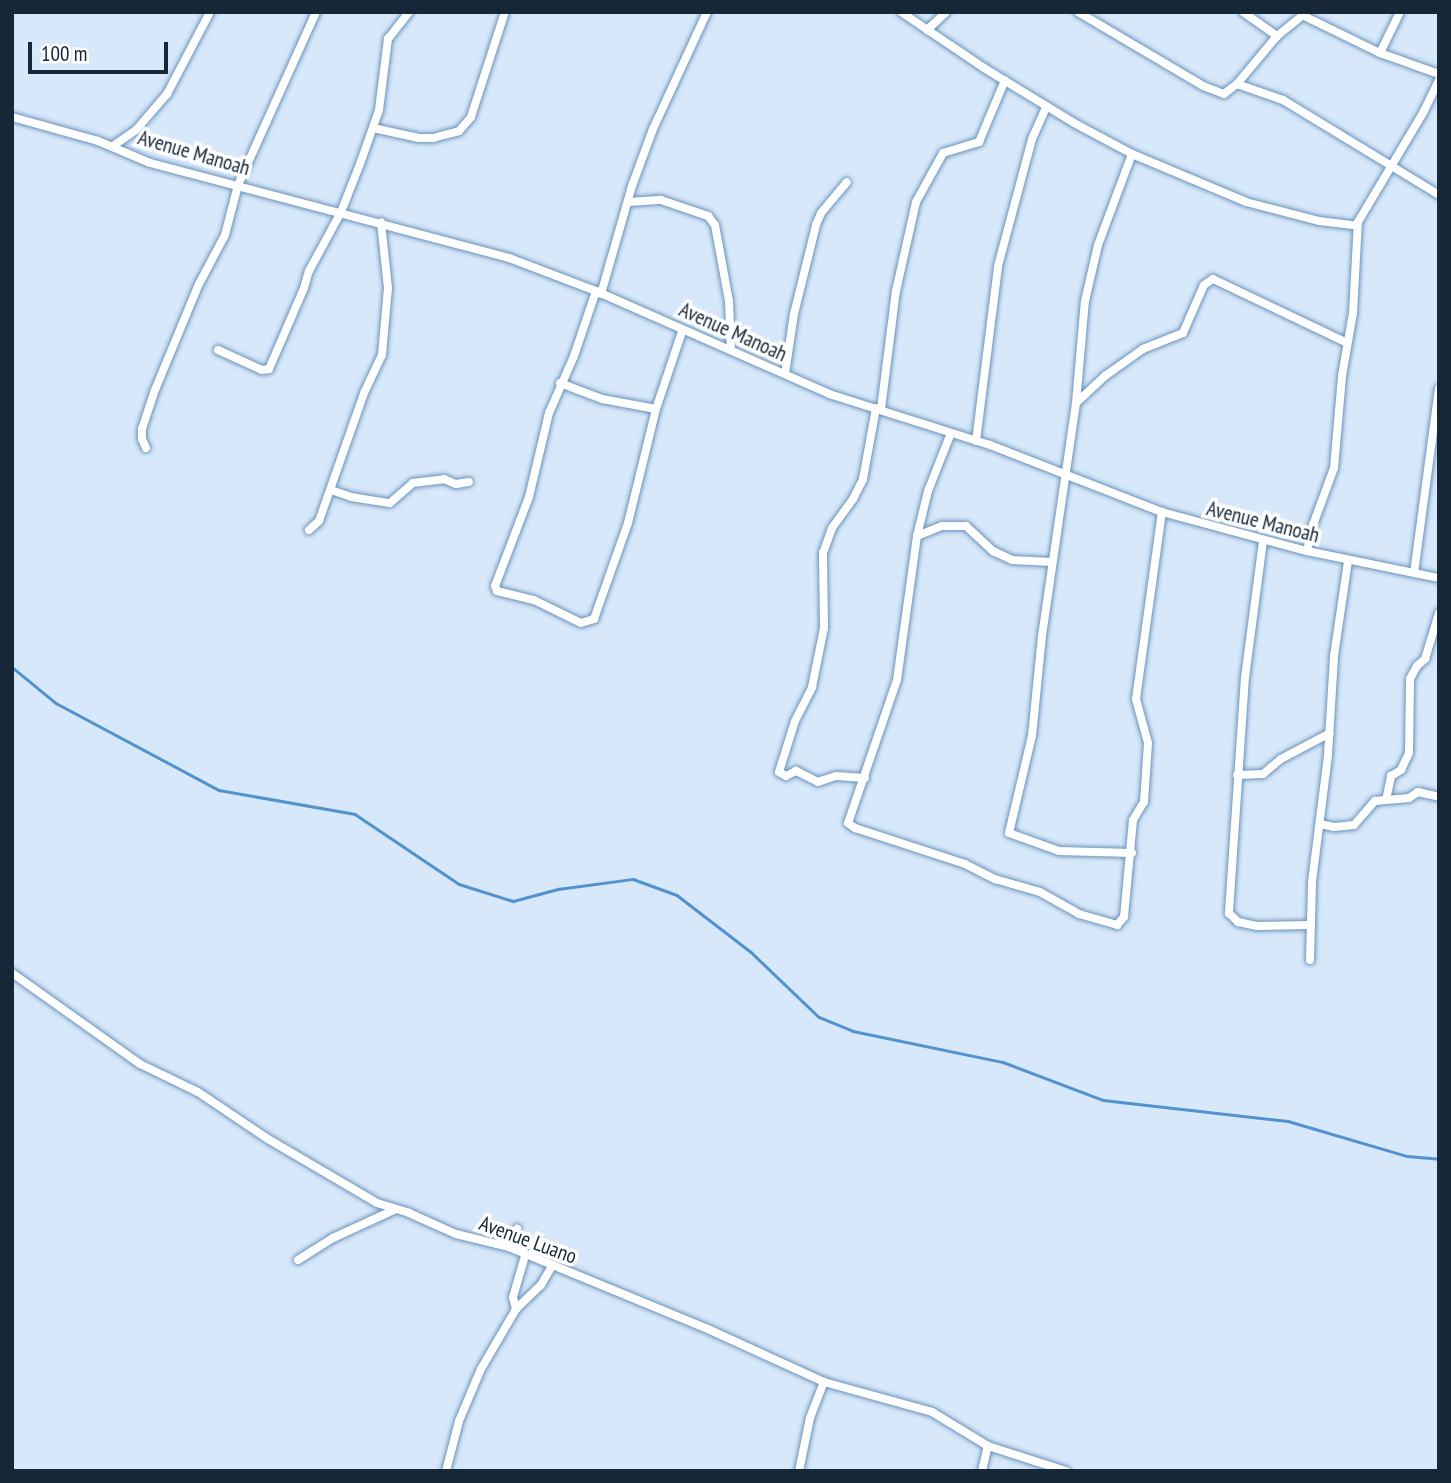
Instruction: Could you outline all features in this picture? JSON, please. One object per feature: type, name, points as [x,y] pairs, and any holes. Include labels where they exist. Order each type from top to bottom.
[{"type":"street","points":[[113,146],[142,124],[167,94],[210,12]]},
{"type":"street","points":[[146,447],[142,439],[142,429],[155,390],[200,284],[225,235],[238,185],[317,12]]},
{"type":"street","points":[[218,349],[268,370],[314,260],[341,212],[379,110],[388,39],[409,12]]},
{"type":"street","points":[[373,128],[433,138],[459,131],[471,117],[505,12]]},
{"type":"street","points":[[683,329],[656,409],[628,523],[597,614],[589,622],[581,622],[534,600],[495,588],[529,498],[537,454],[561,383],[599,292],[653,129],[707,12]]},
{"type":"street","points":[[901,12],[1047,106],[1132,154],[1246,202],[1319,221],[1357,226]]},
{"type":"street","points":[[927,30],[946,12]]},
{"type":"street","points":[[1078,12],[1214,92],[1224,94],[1237,84],[1277,36],[1305,14],[1380,53],[1439,74]]},
{"type":"street","points":[[1243,12],[1277,36]]},
{"type":"street","points":[[1380,53],[1400,12]]},
{"type":"street","points":[[1307,551],[1313,525],[1334,468],[1357,265],[1357,226],[1423,113],[1439,79]]},
{"type":"street","points":[[865,778],[836,776],[818,782],[796,771],[786,776],[779,772],[795,721],[812,687],[824,628],[823,553],[832,528],[853,499],[863,479],[878,409],[896,291],[916,202],[943,153],[979,142],[1005,80]]},
{"type":"street","points":[[1237,84],[1283,100],[1439,195]]},
{"type":"street","points":[[976,441],[998,266],[1024,166],[1047,106]]},
{"type":"street","name":"Avenue Manoah","points":[[12,117],[113,146],[150,163],[509,258],[599,292],[829,394],[976,441],[1162,512],[1263,541],[1439,578]]},
{"type":"street","points":[[1132,154],[1094,260],[1085,301],[1076,402],[1052,562],[1032,736],[1009,833],[1059,851],[1132,853]]},
{"type":"street","points":[[785,374],[793,314],[816,225],[821,214],[847,182]]},
{"type":"street","points":[[629,202],[661,200],[708,216],[715,225],[729,301],[731,350]]},
{"type":"street","points":[[309,530],[319,521],[364,393],[384,346],[388,288],[381,222]]},
{"type":"street","points":[[1076,402],[1105,376],[1143,349],[1183,333],[1204,285],[1213,279],[1347,343]]},
{"type":"street","points":[[561,383],[603,399],[656,409]]},
{"type":"street","points":[[1414,573],[1439,389]]},
{"type":"street","points":[[951,433],[926,499],[917,536],[897,680],[849,819],[850,826],[951,858],[995,879],[1040,892],[1089,917],[1121,924],[1132,853],[1133,820],[1144,802],[1148,743],[1136,699],[1162,512]]},
{"type":"street","points":[[331,490],[351,497],[390,503],[413,483],[442,479],[456,484],[468,482]]},
{"type":"street","points":[[917,536],[942,526],[966,526],[993,551],[1012,560],[1052,562]]},
{"type":"street","points":[[1263,541],[1245,677],[1229,913],[1231,918],[1257,926],[1311,925]]},
{"type":"street","points":[[1310,960],[1312,882],[1330,733],[1334,656],[1348,561]]},
{"type":"street","points":[[1386,800],[1391,776],[1401,770],[1409,753],[1411,676],[1425,659],[1439,613]]},
{"type":"street","points":[[1237,775],[1263,774],[1281,759],[1330,733]]},
{"type":"street","points":[[1321,824],[1334,827],[1354,825],[1372,803],[1409,798],[1418,792],[1439,797]]},
{"type":"street","name":"Avenue Luano","points":[[12,973],[139,1064],[198,1092],[268,1139],[377,1203],[456,1234],[509,1248],[710,1330],[824,1382],[932,1412],[988,1446],[1066,1471]]},
{"type":"street","points":[[298,1260],[333,1238],[394,1210]]},
{"type":"street","points":[[509,1248],[517,1229]]},
{"type":"street","points":[[516,1309],[513,1297],[525,1256]]},
{"type":"street","points":[[446,1471],[467,1401],[489,1353],[516,1309],[541,1284],[552,1266]]},
{"type":"street","points":[[799,1471],[810,1419],[824,1382]]},
{"type":"street","points":[[982,1471],[988,1446]]},
{"type":"waterway","points":[[12,667],[56,703],[219,790],[355,814],[459,884],[513,901],[558,889],[633,879],[677,895],[751,952],[819,1017],[853,1031],[1003,1062],[1103,1100],[1288,1121],[1407,1156],[1439,1159]]}]
